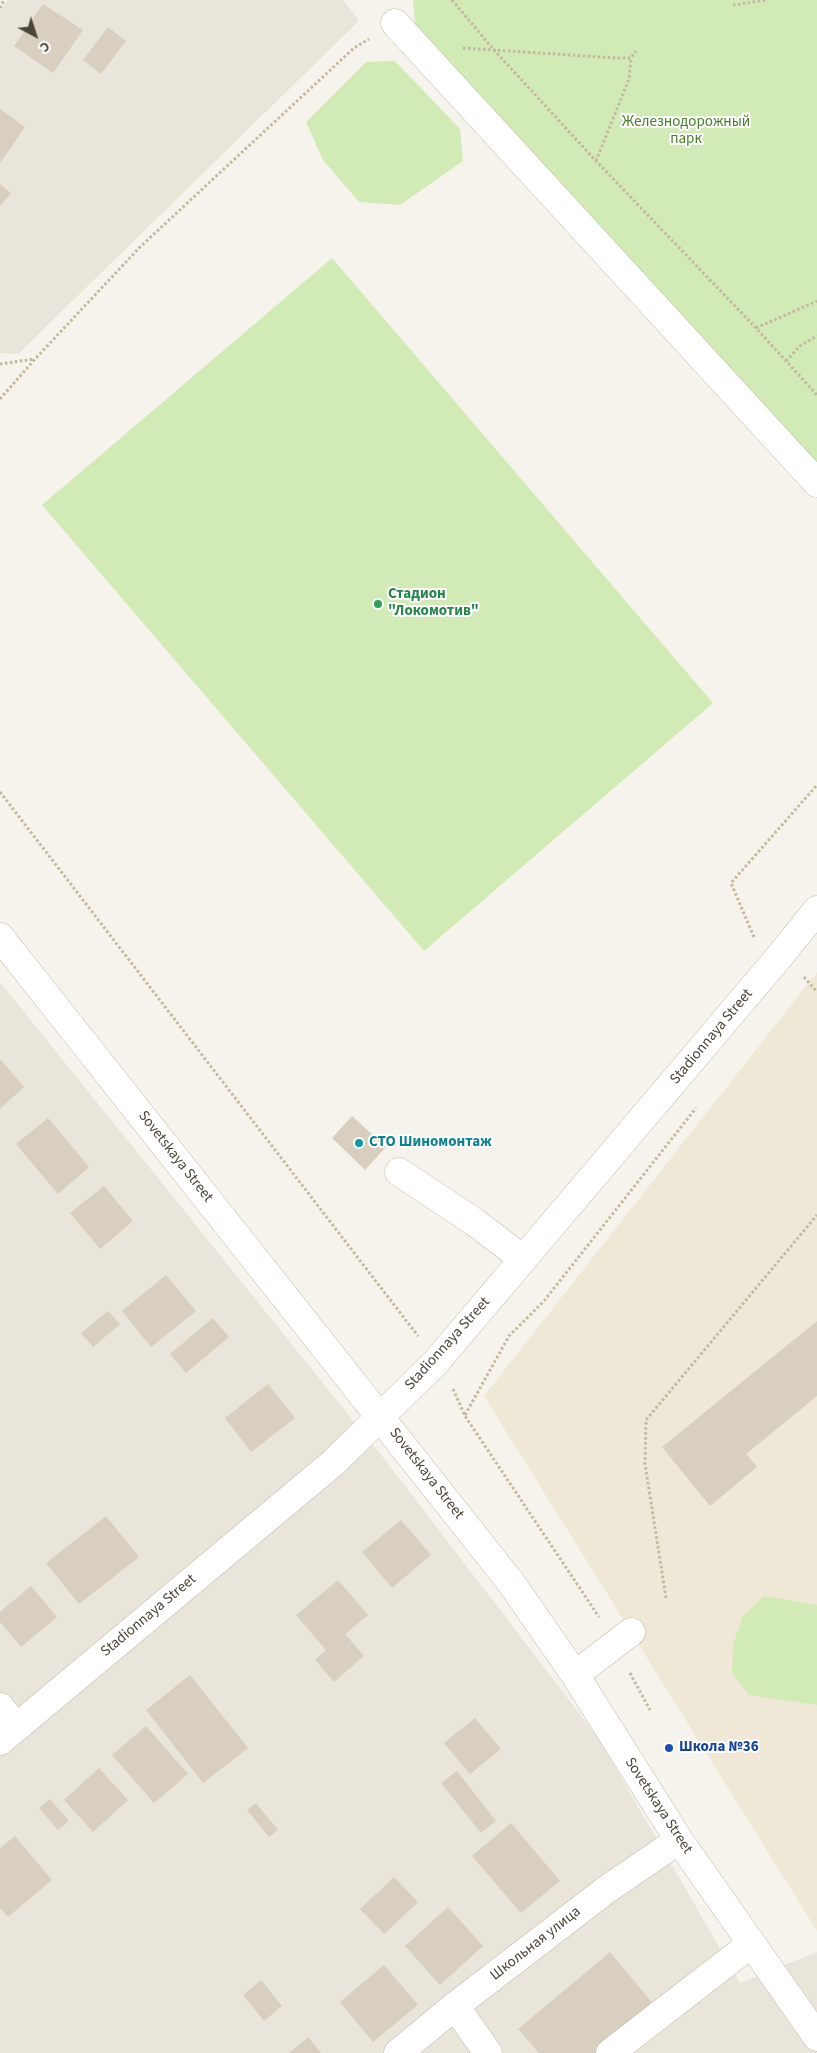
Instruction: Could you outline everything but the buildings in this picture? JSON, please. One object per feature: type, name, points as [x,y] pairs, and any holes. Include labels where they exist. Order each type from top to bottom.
[{"type":"street","points":[[395,23],[817,482]]},
{"type":"street","name":"Stadionnaya Street","points":[[5,1725],[333,1463],[436,1362],[780,957],[817,910]]},
{"type":"street","name":"Sovetskaya Street","points":[[0,938],[380,1415],[512,1584],[575,1676],[679,1840],[817,2037]]},
{"type":"street","points":[[399,1172],[476,1223],[523,1259]]},
{"type":"street","points":[[575,1676],[623,1638]]},
{"type":"street","name":"Школьная улица","points":[[398,2053],[455,2006],[606,1890],[679,1840]]},
{"type":"street","points":[[610,2053],[751,1944]]},
{"type":"street","points":[[455,2006],[488,2053]]},
{"type":"path","points":[[0,8],[4,0]]},
{"type":"path","points":[[452,0],[494,50],[596,161],[756,328],[817,396]]},
{"type":"path","points":[[733,5],[766,0]]},
{"type":"path","points":[[0,399],[35,359],[148,241],[354,48],[395,23]]},
{"type":"path","points":[[416,46],[631,58]]},
{"type":"path","points":[[596,161],[629,79],[631,58],[636,51]]},
{"type":"path","points":[[756,328],[817,301]]},
{"type":"path","points":[[786,362],[801,345],[817,336]]},
{"type":"path","points":[[0,364],[35,359]]},
{"type":"path","points":[[780,957],[752,935],[731,882],[817,785]]},
{"type":"path","points":[[0,792],[436,1362],[451,1384],[465,1416],[623,1638],[650,1710]]},
{"type":"path","points":[[797,982],[807,969]]},
{"type":"path","points":[[465,1416],[508,1336],[544,1301],[701,1102]]},
{"type":"path","points":[[666,1598],[645,1464],[646,1420],[817,1215]]},
{"type":"shaded area","points":[[8,0],[343,0],[359,21],[18,354],[0,353],[0,11]]},
{"type":"shaded area","points":[[817,972],[817,1931],[484,1396]]},
{"type":"shaded area","points":[[0,982],[385,1460],[599,1739],[740,1983],[817,1952],[817,2053],[0,2053]]},
{"type":"green space","name":"Железнодорожный парк","points":[[413,0],[817,0],[817,465],[416,33]]},
{"type":"green space","points":[[395,61],[460,129],[463,161],[400,205],[359,202],[323,160],[306,122],[366,62]]},
{"type":"green space","name":"Стадион \"Локомотив\"","points":[[332,258],[713,703],[424,951],[42,505]]},
{"type":"green space","points":[[764,1596],[817,1605],[817,1705],[749,1695],[732,1673],[733,1644],[743,1616]]},
{"type":"place","name":"Стадион \"Локомотив\"","points":[[378,604]]},
{"type":"place","name":"СТО Шиномонтаж","points":[[359,1143]]},
{"type":"place","name":"Школа №36","points":[[669,1748]]}]
